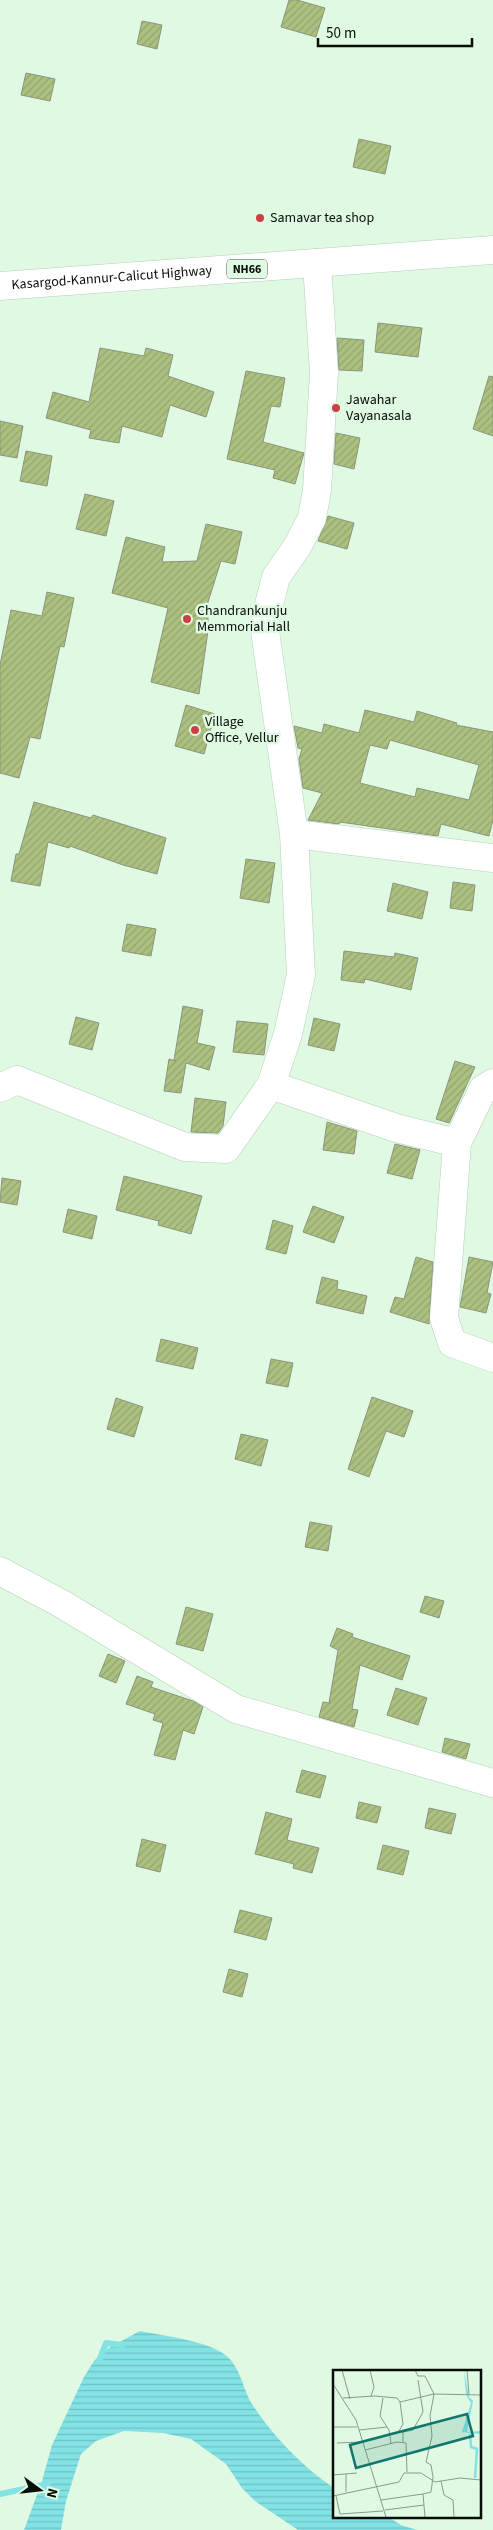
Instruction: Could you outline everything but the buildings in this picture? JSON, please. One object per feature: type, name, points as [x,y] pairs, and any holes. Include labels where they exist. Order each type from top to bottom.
[{"type":"main road","name":"Kasargod-Kannur-Calicut Highway","points":[[0,286],[493,250]]},
{"type":"main road","points":[[0,1088],[17,1080],[185,1147],[226,1149],[271,1085],[288,1034],[301,975],[294,834],[264,624],[276,577],[297,546],[312,518],[317,490],[324,373],[317,263]]},
{"type":"main road","points":[[294,834],[493,858]]},
{"type":"main road","points":[[493,1083],[483,1089],[457,1143],[444,1318],[452,1343],[493,1358]]},
{"type":"main road","points":[[271,1085],[396,1128],[457,1143]]},
{"type":"main road","points":[[0,1571],[62,1604],[236,1709],[493,1784]]},
{"type":"water","points":[[140,2331],[183,2339],[216,2349],[235,2365],[250,2400],[271,2430],[290,2451],[333,2487],[333,2518],[390,2518],[401,2525],[417,2530],[298,2530],[255,2501],[242,2488],[226,2464],[191,2439],[163,2433],[124,2431],[96,2441],[81,2454],[66,2501],[61,2530],[24,2530],[42,2481],[52,2445],[84,2377],[94,2361],[107,2349]]},
{"type":"waterway","points":[[99,2361],[106,2343],[123,2345]]},
{"type":"waterway","points":[[0,2494],[48,2484]]},
{"type":"place","name":"Samavar tea shop","points":[[260,218]]},
{"type":"place","name":"Jawahar Vayanasala","points":[[336,408]]},
{"type":"place","name":"Chandrankunju Memmorial Hall","points":[[187,619]]},
{"type":"place","name":"Village Office, Vellur","points":[[195,730]]}]
